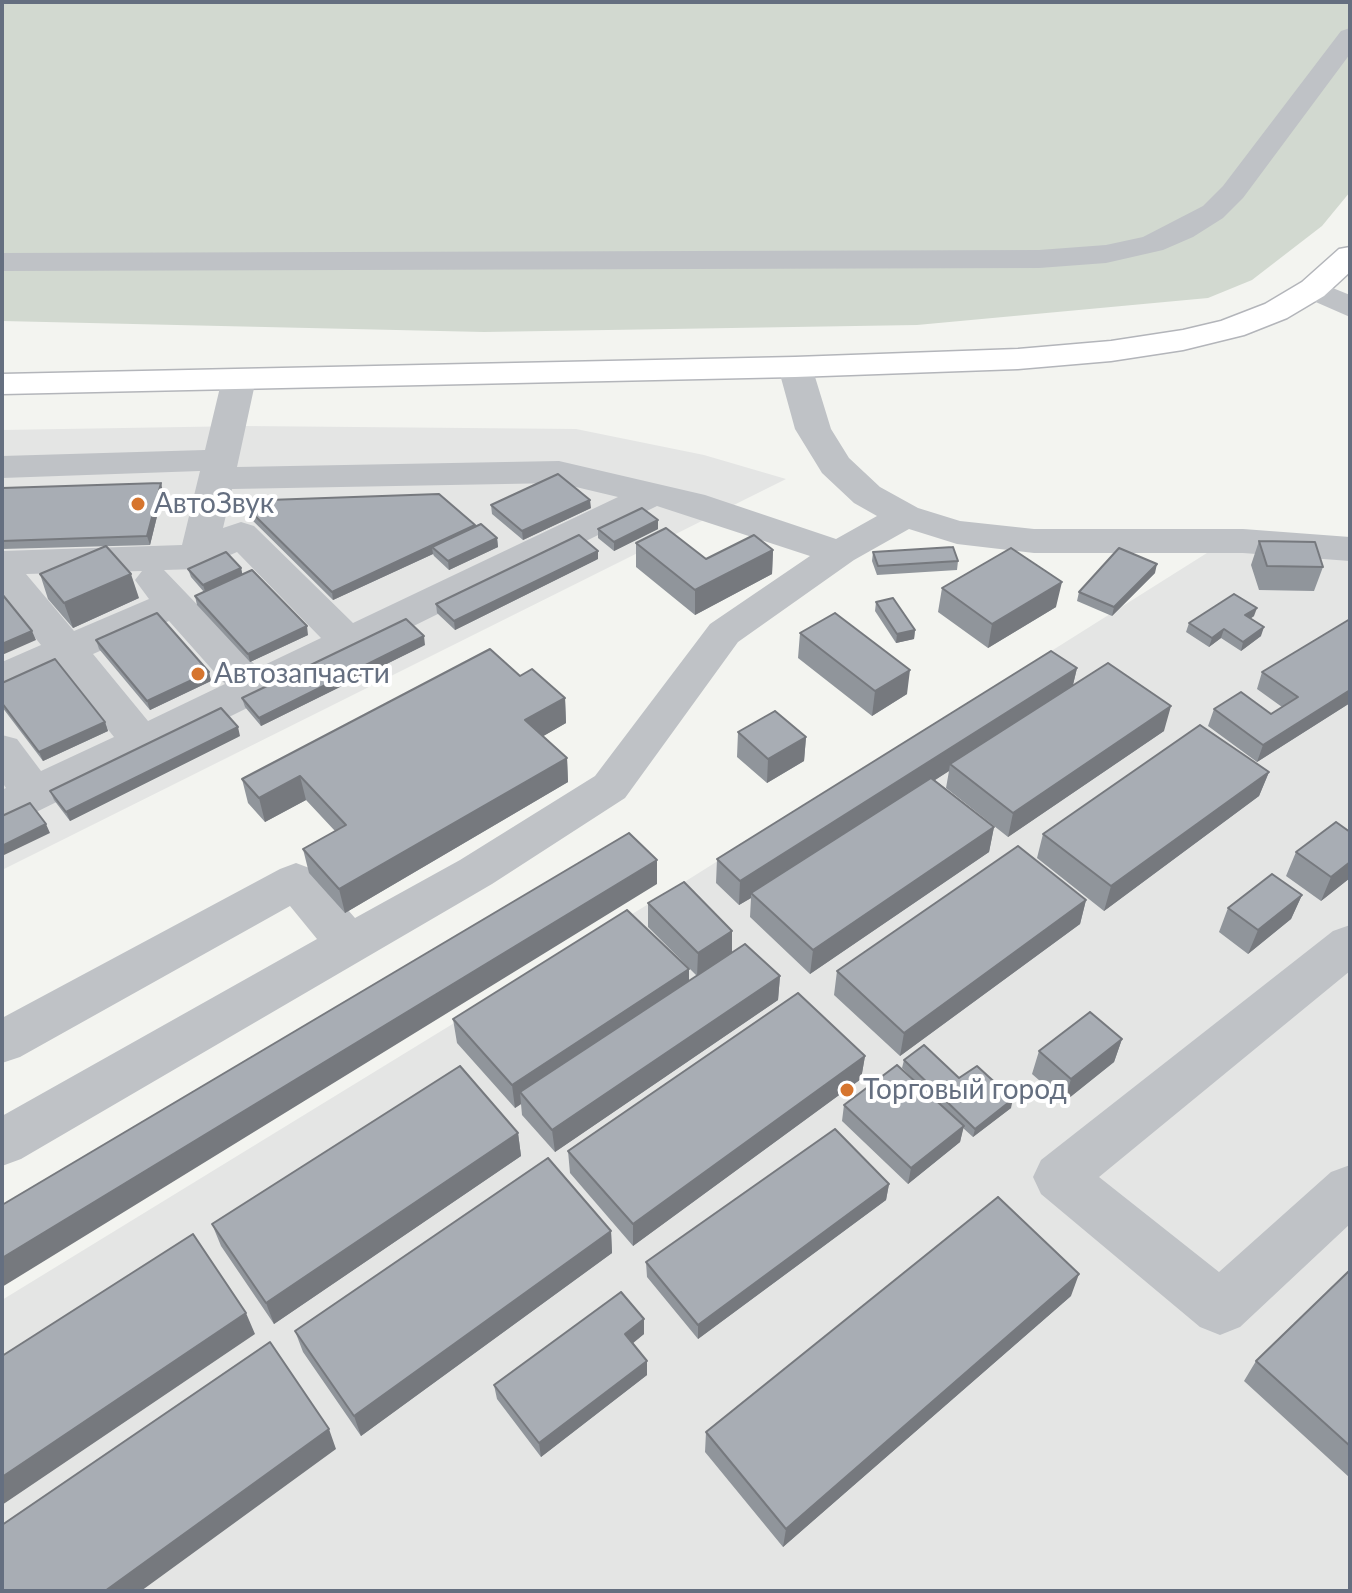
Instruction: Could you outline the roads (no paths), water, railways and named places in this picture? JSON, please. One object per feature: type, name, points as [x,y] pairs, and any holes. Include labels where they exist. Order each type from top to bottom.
[{"type":"main road","points":[[2,384],[795,367],[1018,359],[1154,345],[1232,328],[1276,311],[1313,289],[1350,256]]},
{"type":"street","points":[[2,262],[1039,259],[1106,254],[1152,244],[1182,231],[1213,212],[1233,192],[1350,36]]},
{"type":"street","points":[[1313,289],[1350,307]]},
{"type":"street","points":[[795,367],[813,429],[835,465],[867,495],[905,516],[957,532],[1034,541],[1243,541],[1350,549]]},
{"type":"street","points":[[198,557],[239,379]]},
{"type":"street","points":[[2,467],[559,472],[692,503],[780,535],[841,552]]},
{"type":"street","points":[[2,750],[18,801],[653,494]]},
{"type":"street","points":[[2,1143],[476,872],[610,787],[724,633],[841,552],[905,516]]},
{"type":"street","points":[[2,563],[198,557],[241,534],[348,642]]},
{"type":"street","points":[[134,558],[252,688]]},
{"type":"street","points":[[2,570],[141,741]]},
{"type":"street","points":[[2,678],[175,603]]},
{"type":"street","points":[[2,1042],[296,881],[349,944]]},
{"type":"street","points":[[1350,944],[1060,1177],[1220,1308],[1350,1189]]},
{"type":"place","name":"АвтоЗвук","points":[[138,504]]},
{"type":"place","name":"Автозапчасти","points":[[198,674]]},
{"type":"place","name":"Торговый город","points":[[847,1090]]}]
